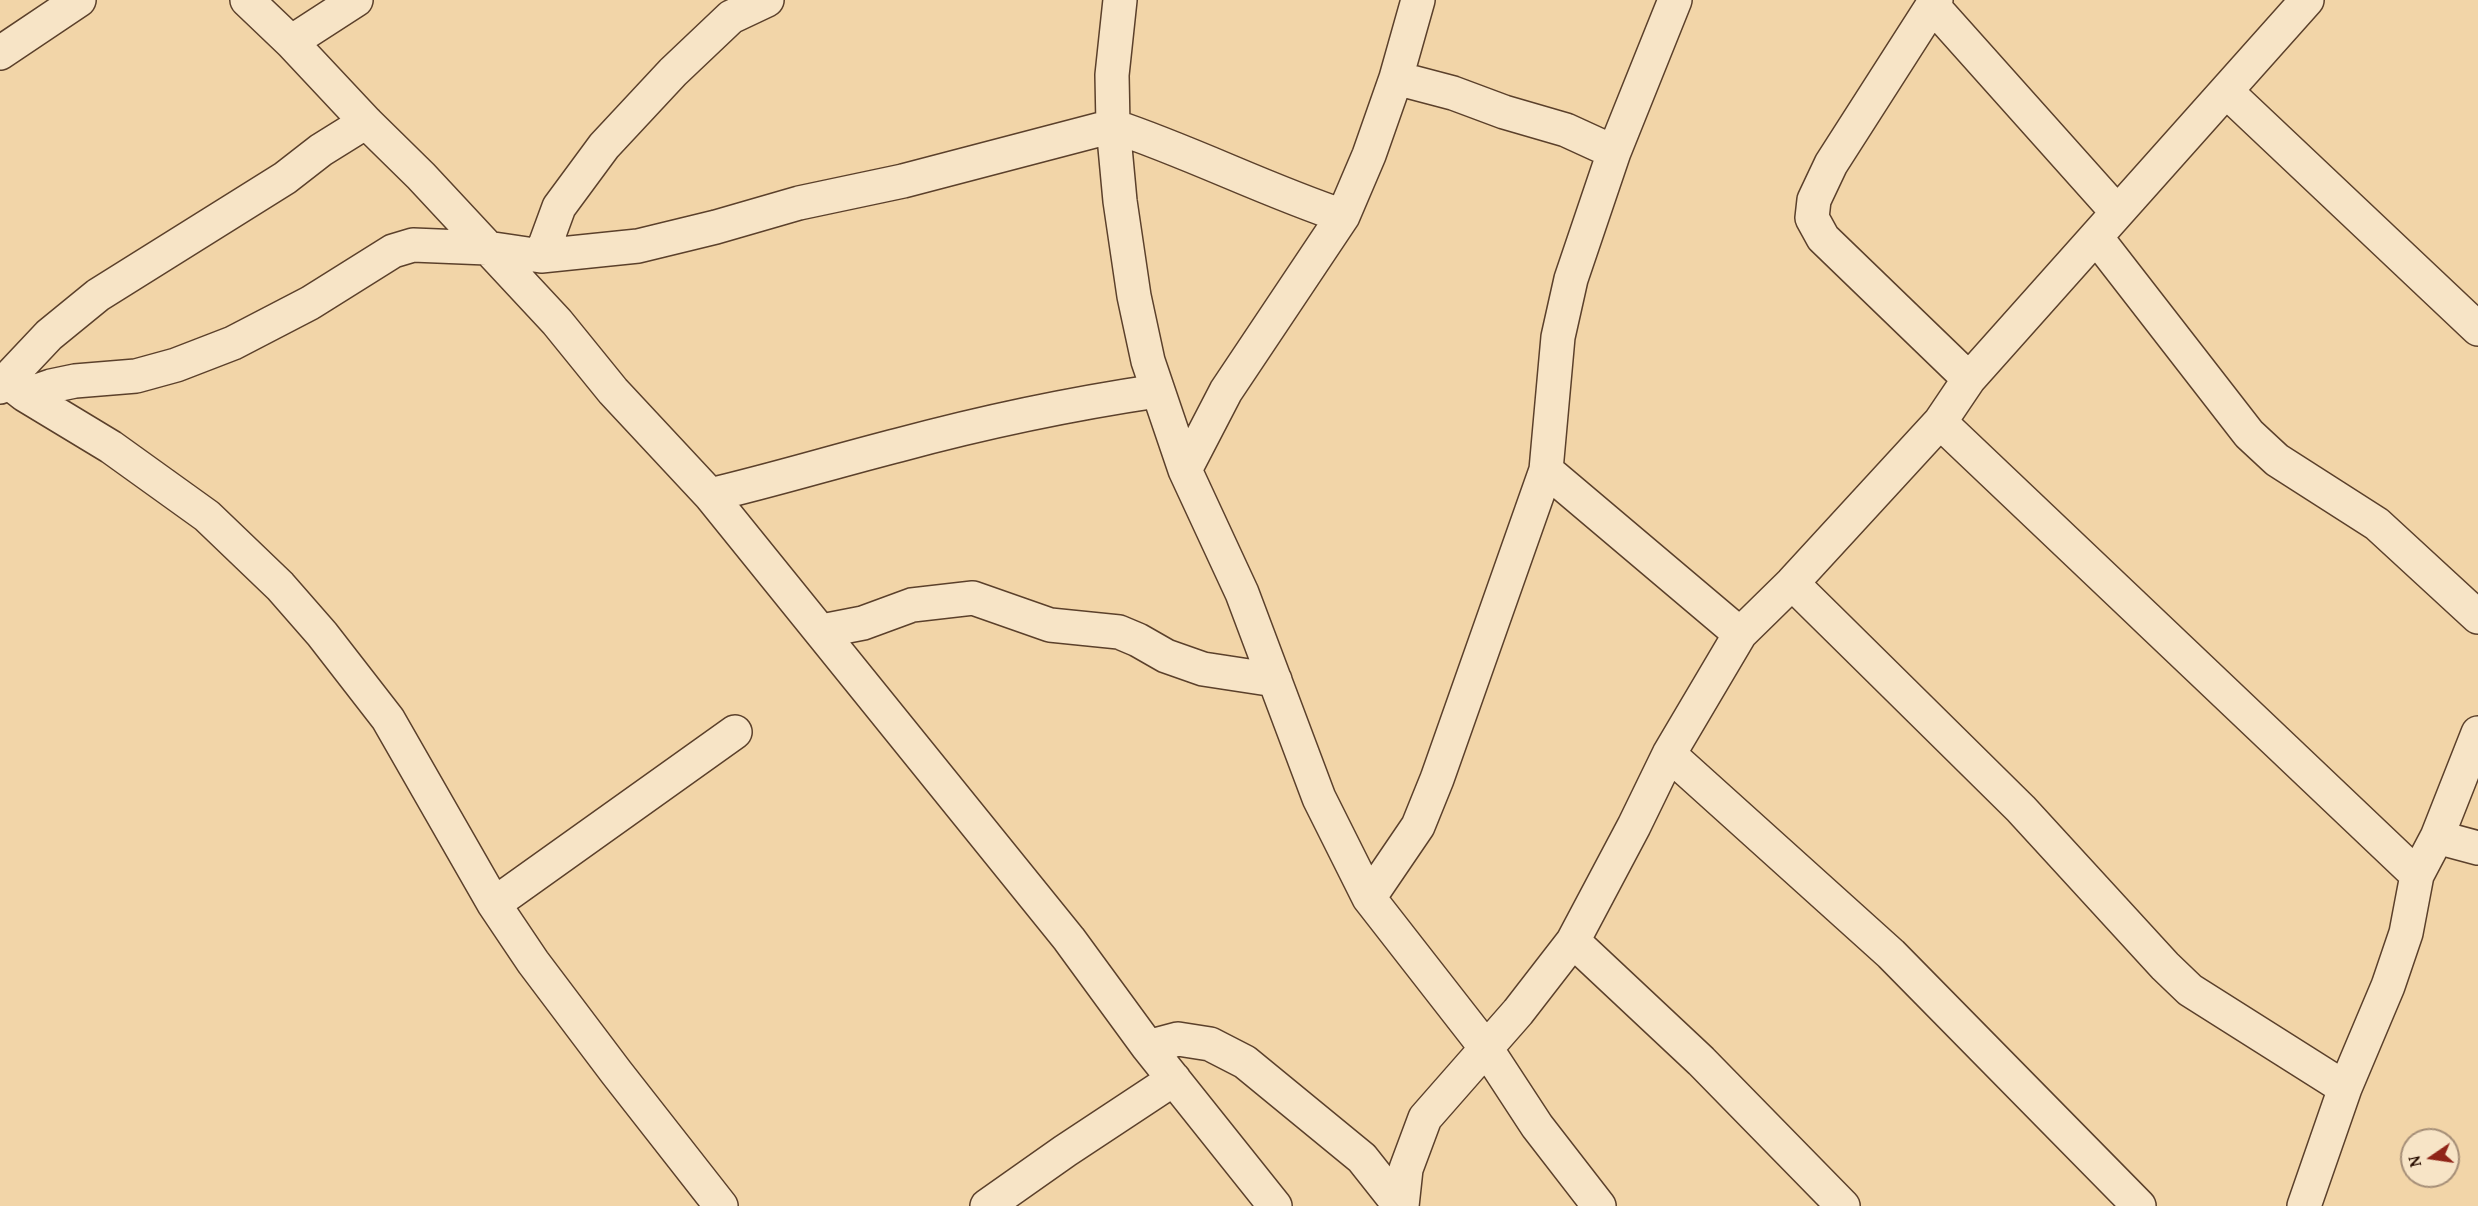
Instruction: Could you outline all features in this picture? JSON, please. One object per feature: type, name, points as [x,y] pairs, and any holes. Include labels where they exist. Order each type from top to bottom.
[{"type":"street","points":[[0,53],[79,0]]},
{"type":"street","points":[[247,0],[421,176],[557,322],[613,391],[710,495],[1069,939],[1148,1047],[1272,1204]]},
{"type":"street","points":[[291,42],[356,0]]},
{"type":"street","points":[[541,256],[559,207],[604,147],[673,72],[731,17],[767,0]]},
{"type":"street","points":[[1120,0],[1112,75],[1113,126],[1120,201],[1134,296],[1148,361],[1185,470],[1225,554],[1319,798],[1369,898],[1486,1048],[1537,1126],[1599,1206]]},
{"type":"street","points":[[1185,470],[1226,391],[1343,216],[1369,155],[1396,78],[1418,0]]},
{"type":"street","points":[[1369,898],[1418,826],[1434,788],[1546,470],[1558,337],[1571,279],[1614,152],[1675,0]]},
{"type":"street","points":[[1401,1206],[1406,1169],[1425,1118],[1518,1012],[1573,941],[1669,754],[1740,634],[1792,583],[1940,422],[1969,379],[2307,0]]},
{"type":"street","points":[[1969,379],[1823,238],[1812,218],[1814,200],[1831,164],[1934,3],[2117,212]]},
{"type":"street","points":[[1396,78],[1453,93],[1504,112],[1566,130],[1614,152]]},
{"type":"street","points":[[2226,91],[2478,329]]},
{"type":"street","points":[[11,388],[49,335],[98,295],[285,178],[321,150],[366,122]]},
{"type":"street","points":[[11,388],[136,376],[176,365],[233,343],[310,303],[393,251],[414,245],[487,248],[541,256],[638,246],[799,203],[903,181],[1113,126],[1282,195],[1343,216]]},
{"type":"street","points":[[2096,237],[2249,434],[2292,471],[2377,524],[2478,617]]},
{"type":"street","points":[[11,388],[111,447],[207,516],[280,586],[322,634],[388,719],[494,904],[533,962],[721,1206]]},
{"type":"street","points":[[710,495],[788,477],[899,444],[1090,401],[1157,391]]},
{"type":"street","points":[[1940,422],[2417,875]]},
{"type":"street","points":[[1546,470],[1740,634]]},
{"type":"street","points":[[1792,583],[2021,809],[2165,966],[2190,990],[2344,1088]]},
{"type":"street","points":[[822,631],[863,623],[912,605],[973,598],[1050,625],[1119,632],[1166,656],[1203,669],[1275,680]]},
{"type":"street","points":[[494,904],[735,732]]},
{"type":"street","points":[[2304,1206],[2344,1088],[2388,986],[2406,933],[2417,875],[2437,837],[2478,733]]},
{"type":"street","points":[[1669,754],[1891,954],[2139,1206]]},
{"type":"street","points":[[2437,837],[2478,848]]},
{"type":"street","points":[[1573,941],[1701,1061],[1843,1206]]},
{"type":"street","points":[[1148,1047],[1178,1039],[1210,1044],[1245,1062],[1362,1158],[1401,1206]]},
{"type":"street","points":[[987,1206],[1174,1079]]}]
